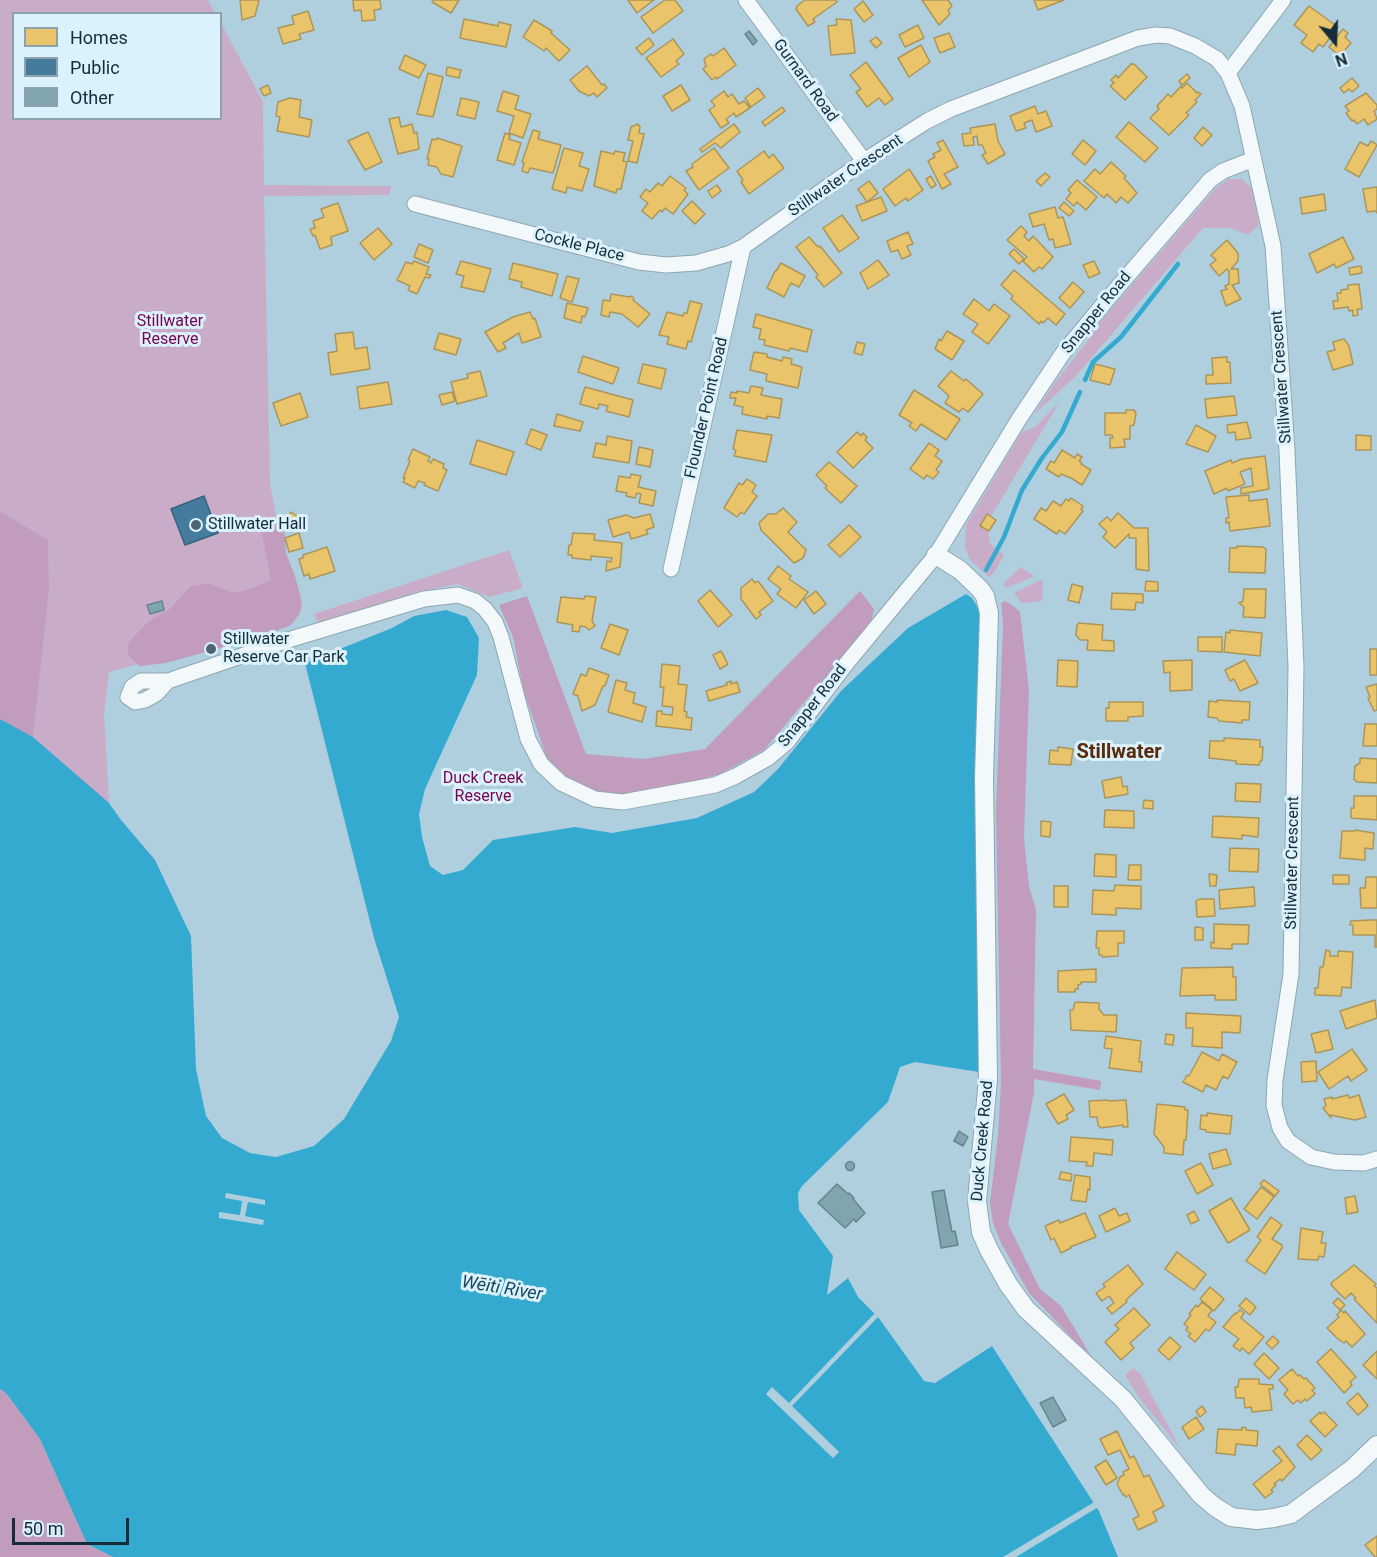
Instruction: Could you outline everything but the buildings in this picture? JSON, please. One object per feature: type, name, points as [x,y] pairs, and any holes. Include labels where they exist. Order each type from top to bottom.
[{"type":"street","name":"Gurnard Road","points":[[746,0],[864,161]]},
{"type":"street","points":[[1228,74],[1283,0]]},
{"type":"street","name":"Stillwater Crescent","points":[[743,247],[864,161],[927,121],[951,109],[1138,38],[1156,35],[1170,36],[1195,46],[1217,59],[1228,74],[1242,106],[1273,246],[1287,451],[1296,667],[1291,974],[1275,1080],[1274,1105],[1280,1128],[1288,1141],[1311,1157],[1334,1162],[1364,1162],[1377,1159]]},
{"type":"street","name":"Snapper Road","points":[[168,681],[288,640],[424,599],[447,595],[468,597],[485,609],[495,622],[534,753],[550,775],[573,790],[596,800],[623,802],[715,785],[750,770],[778,751],[936,555],[1019,419],[1070,345],[1210,180],[1223,171],[1254,159]]},
{"type":"street","name":"Cockle Place","points":[[415,204],[639,262],[666,265],[696,263],[743,247]]},
{"type":"street","name":"Flounder Point Road","points":[[671,569],[743,247]]},
{"type":"street","name":"Duck Creek Road","points":[[936,555],[960,570],[980,589],[985,596],[989,613],[984,777],[988,1079],[977,1201],[981,1233],[988,1250],[1026,1309],[1123,1399],[1201,1495],[1231,1517],[1257,1520],[1291,1514],[1352,1469],[1377,1445]]},
{"type":"green space","name":"Stillwater Reserve","points":[[0,0],[208,0],[214,12],[12,12],[12,120],[222,120],[222,25],[263,102],[264,185],[391,186],[389,195],[264,196],[270,484],[296,620],[109,672],[104,715],[109,803],[155,860],[191,936],[0,1044],[0,719],[33,736],[49,591],[48,540],[0,511]]},
{"type":"green space","points":[[1228,179],[1242,179],[1252,188],[1259,225],[1248,235],[1230,228],[1203,228],[1074,378],[1034,414],[1099,323],[1216,188]]},
{"type":"green space","points":[[1060,401],[987,523],[990,544],[1004,555],[989,577],[970,560],[965,546],[966,525],[1021,433],[1036,426]]},
{"type":"green space","points":[[509,550],[523,588],[490,597],[457,584],[417,592],[318,623],[314,614]]},
{"type":"green space","points":[[1021,567],[1034,576],[1007,588],[1003,584]]},
{"type":"green space","points":[[1040,580],[1043,582],[1042,601],[1022,603],[1014,593]]},
{"type":"green space","points":[[1134,1368],[1141,1375],[1181,1450],[1138,1396],[1125,1375]]},
{"type":"shaded area","points":[[0,511],[48,540],[49,591],[33,737],[0,719]]},
{"type":"shaded area","points":[[284,527],[286,553],[302,602],[300,613],[291,625],[264,636],[166,663],[140,666],[128,655],[128,643],[148,622],[170,609],[191,586],[208,583],[233,593],[271,580],[262,533]]},
{"type":"shaded area","points":[[860,591],[874,609],[871,623],[764,750],[720,774],[647,794],[602,796],[566,776],[547,758],[524,692],[513,637],[499,605],[527,596],[586,754],[644,759],[705,749]]},
{"type":"shaded area","points":[[1005,601],[1020,612],[1029,690],[1024,838],[1029,886],[1036,910],[1033,1069],[1101,1081],[1100,1090],[1034,1079],[1034,1093],[1008,1224],[1040,1289],[1061,1306],[1090,1354],[1029,1293],[1001,1243],[993,1223],[990,1203],[1001,1083],[996,810],[1003,625],[1001,603]]},
{"type":"shaded area","points":[[0,1389],[5,1392],[40,1439],[87,1544],[113,1557],[0,1557]]},
{"type":"water","name":"Wēiti River","points":[[966,594],[972,598],[981,613],[979,1072],[915,1062],[900,1067],[888,1102],[802,1186],[798,1193],[799,1210],[833,1256],[827,1295],[848,1278],[858,1297],[878,1317],[924,1381],[935,1383],[992,1346],[1099,1511],[1118,1557],[113,1557],[87,1544],[40,1439],[6,1393],[0,1389],[0,719],[33,737],[109,803],[155,860],[191,936],[196,1069],[206,1116],[222,1138],[250,1153],[276,1157],[314,1146],[344,1119],[391,1041],[399,1017],[374,938],[305,663],[392,628],[414,616],[446,610],[467,617],[479,638],[477,675],[425,789],[419,814],[422,837],[430,866],[443,875],[463,870],[493,840],[575,827],[612,833],[697,818],[754,792],[778,769],[841,691],[908,628]]},
{"type":"pier","points":[[226,1193],[265,1200],[265,1205],[248,1202],[245,1216],[264,1220],[263,1225],[219,1218],[219,1212],[240,1215],[242,1201],[225,1198]]},
{"type":"pier","points":[[875,1313],[878,1317],[792,1406],[839,1452],[833,1458],[766,1394],[772,1387],[789,1403]]},
{"type":"pier","points":[[1096,1501],[1100,1506],[1016,1557],[1003,1557]]},
{"type":"waterway","points":[[1085,380],[1093,362],[1121,337],[1178,264]]},
{"type":"waterway","points":[[986,570],[1004,537],[1022,490],[1062,432],[1080,392]]},
{"type":"place","name":"Stillwater Hall","points":[[196,525]]},
{"type":"place","name":"Stillwater Reserve Car Park","points":[[211,649]]},
{"type":"district","name":"Stillwater","points":[[1119,753]]},
{"type":"park label","name":"Duck Creek Reserve","points":[[483,788]]}]
